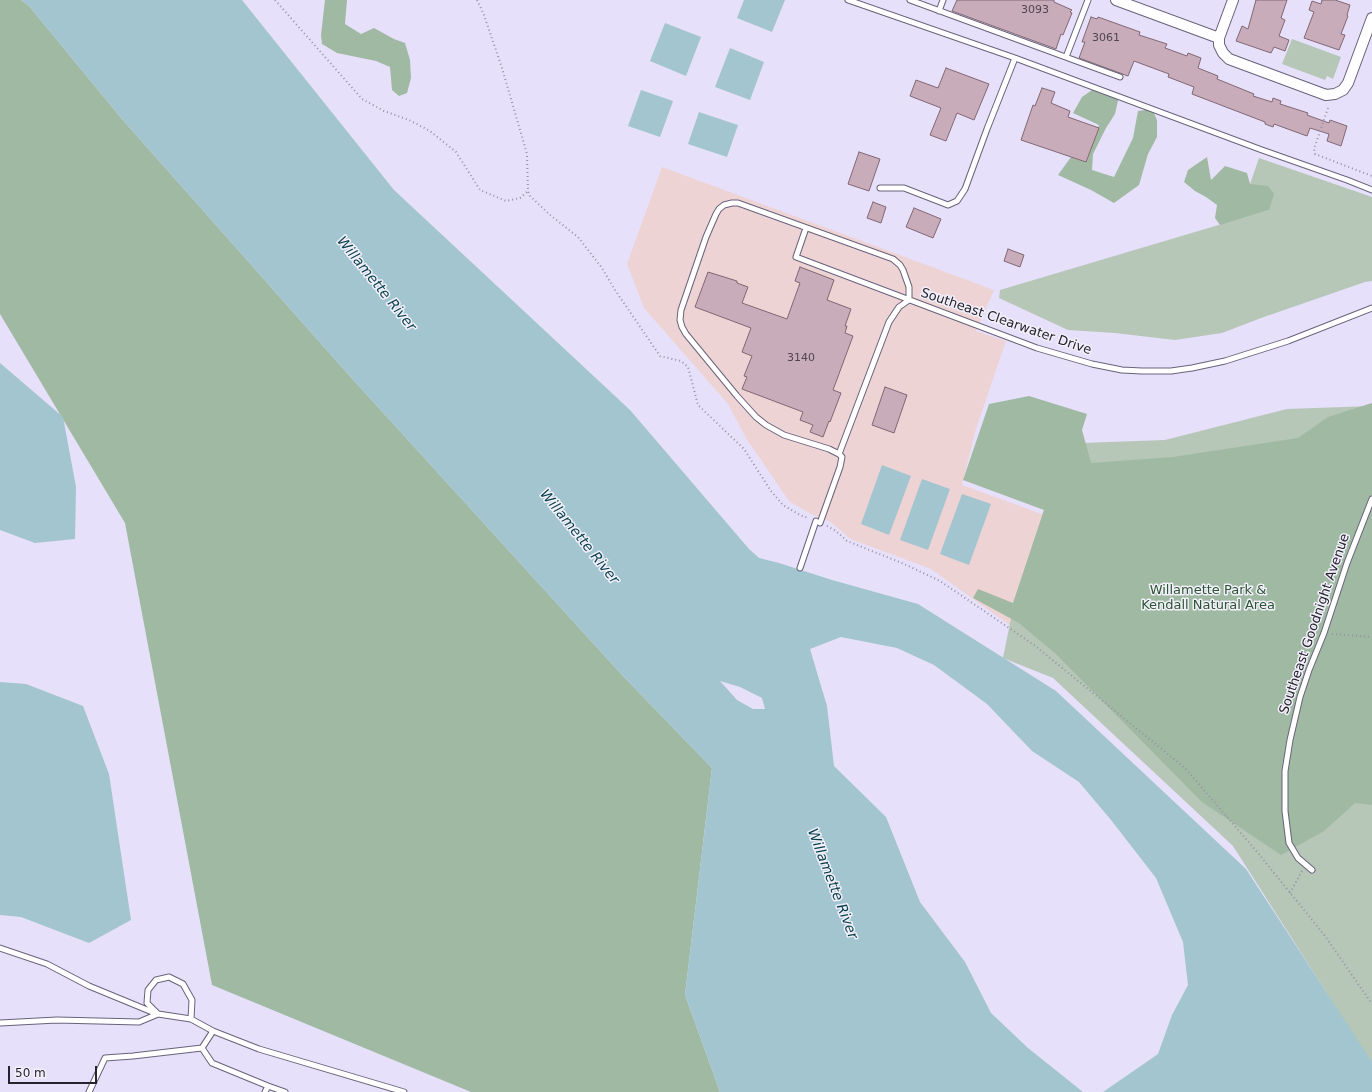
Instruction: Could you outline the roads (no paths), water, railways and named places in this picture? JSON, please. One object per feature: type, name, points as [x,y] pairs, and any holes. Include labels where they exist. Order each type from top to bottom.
[{"type":"street","points":[[1116,0],[1219,38]]},
{"type":"street","points":[[1233,0],[1219,38],[1219,45],[1223,53],[1229,59],[1326,95],[1335,94],[1343,90],[1348,83],[1372,18]]},
{"type":"lane","points":[[848,0],[1015,58],[1372,190]]},
{"type":"lane","points":[[910,0],[1120,77]]},
{"type":"lane","points":[[939,11],[943,0]]},
{"type":"lane","points":[[1066,57],[1088,0]]},
{"type":"lane","points":[[880,188],[904,188],[948,205],[957,201],[965,190],[1015,58]]},
{"type":"lane","points":[[800,568],[840,467],[842,457],[839,454],[784,435],[766,425],[756,417],[736,396],[686,334],[680,320],[681,310],[706,237],[716,214],[724,205],[738,203],[893,259],[903,270],[909,287],[909,300],[899,307],[889,322],[839,454]]},
{"type":"lane","name":"Southeast Clearwater Drive","points":[[806,228],[796,257],[1055,354],[1122,370],[1178,370],[1225,362],[1288,341],[1372,308]]},
{"type":"lane","name":"Southeast Goodnight Avenue","points":[[1312,870],[1298,858],[1289,843],[1284,811],[1285,771],[1290,740],[1300,697],[1309,670],[1324,633],[1346,563],[1372,499]]},
{"type":"lane","points":[[0,948],[47,964],[89,986],[158,1014],[191,1019],[214,1031],[259,1049],[404,1092]]},
{"type":"lane","points":[[158,1014],[147,1003],[148,990],[156,980],[169,977],[183,984],[192,1000],[191,1019]]},
{"type":"lane","points":[[0,1024],[58,1020],[139,1022],[158,1014]]},
{"type":"lane","points":[[89,1092],[105,1058],[202,1048],[214,1031]]},
{"type":"lane","points":[[202,1048],[212,1062],[285,1092]]},
{"type":"lane","points":[[266,1092],[268,1086]]},
{"type":"water","name":"Willamette River","points":[[21,0],[242,0],[394,190],[630,410],[749,549],[759,558],[918,604],[1056,691],[1246,869],[1372,1062],[1372,1092],[1103,1092],[1158,1054],[1172,1015],[1188,985],[1183,942],[1156,878],[1079,782],[1032,751],[987,704],[934,665],[897,648],[841,637],[810,649],[827,706],[834,766],[886,817],[920,902],[965,962],[991,1013],[1028,1048],[1083,1092],[720,1092],[685,995],[712,768],[622,675],[347,373],[122,119],[29,6]],"holes":[[[720,681],[740,687],[762,698],[765,709],[753,709],[737,700]]]},
{"type":"water","points":[[744,0],[785,0],[772,32],[737,18]]},
{"type":"water","points":[[665,23],[701,37],[686,76],[650,61]]},
{"type":"water","points":[[730,48],[764,62],[750,100],[715,87]]},
{"type":"water","points":[[641,90],[673,101],[660,137],[628,126]]},
{"type":"water","points":[[699,112],[738,125],[727,157],[688,144]]},
{"type":"water","points":[[0,363],[63,417],[76,487],[75,539],[35,543],[0,530]]},
{"type":"water","points":[[882,465],[911,476],[889,535],[861,524]]},
{"type":"water","points":[[922,479],[950,489],[928,550],[900,540]]},
{"type":"water","points":[[962,494],[991,504],[969,565],[940,554]]},
{"type":"water","points":[[0,682],[26,684],[83,706],[109,774],[131,920],[89,943],[21,917],[0,915]]},
{"type":"park label","name":"Willamette Park & Kendall Natural Area","points":[[1208,598]]}]
